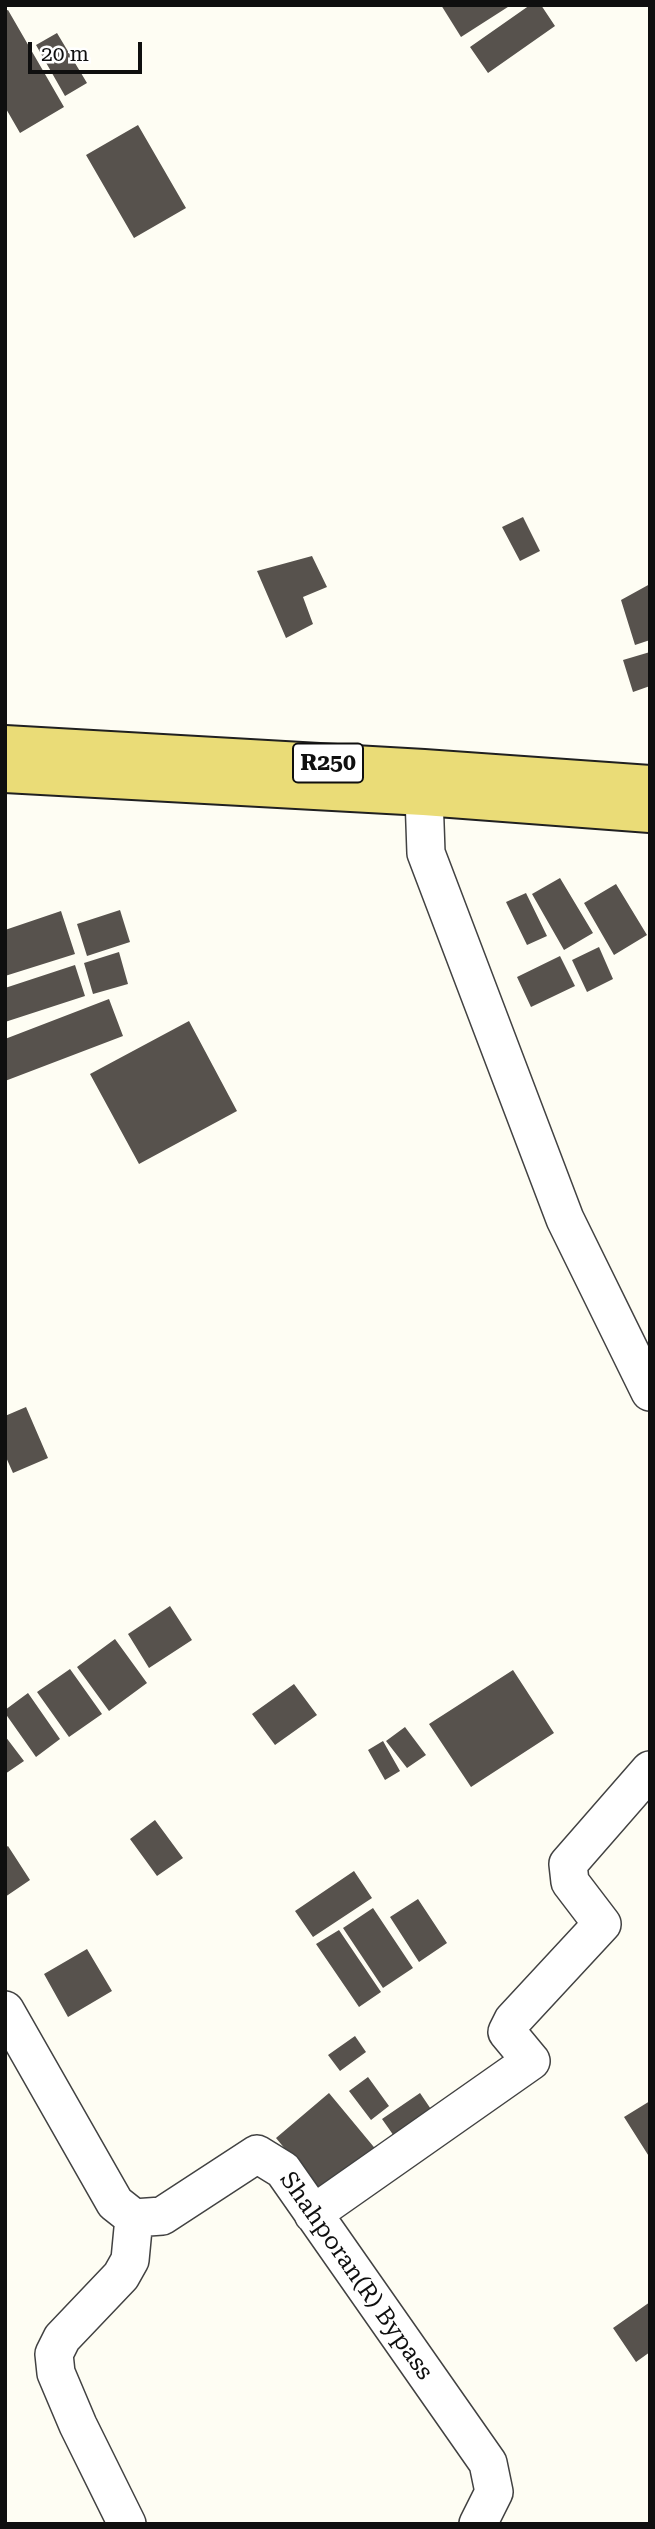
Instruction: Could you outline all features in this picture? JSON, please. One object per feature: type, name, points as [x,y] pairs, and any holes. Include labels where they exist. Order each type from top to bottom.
[{"type":"main road","name":"R250","points":[[5,745],[650,785]]},
{"type":"main road","name":"R250","points":[[5,773],[424,796],[650,813]]},
{"type":"street","points":[[424,796],[426,853],[565,1219],[650,1392]]},
{"type":"street","points":[[313,2214],[531,2061],[507,2032],[513,2020],[602,1924],[570,1882],[568,1864],[650,1770]]},
{"type":"street","points":[[5,2010],[115,2203],[134,2218],[130,2260],[121,2276],[62,2338],[54,2354],[56,2373],[69,2404],[127,2524]]},
{"type":"street","name":"Shahporan(R) Bypass","points":[[134,2218],[162,2216],[257,2154],[283,2170],[488,2463],[494,2493],[478,2524]]},
{"type":"building","points":[[441,5],[511,5],[461,37]]},
{"type":"building","points":[[530,5],[541,5],[555,26],[488,73],[470,47]]},
{"type":"building","points":[[8,10],[64,107],[20,133],[5,107],[5,11]]},
{"type":"building","points":[[57,33],[87,83],[65,96],[36,45]]},
{"type":"building","points":[[138,125],[186,208],[134,238],[86,155]]},
{"type":"building","points":[[523,517],[540,551],[520,561],[502,527]]},
{"type":"building","points":[[312,556],[327,587],[303,597],[313,624],[286,638],[257,571]]},
{"type":"building","points":[[650,584],[650,640],[635,645],[621,600]]},
{"type":"building","points":[[650,652],[650,686],[633,692],[623,660]]},
{"type":"building","points":[[560,878],[593,933],[564,950],[532,894]]},
{"type":"building","points":[[616,884],[647,935],[614,955],[584,903]]},
{"type":"building","points":[[526,893],[547,936],[527,945],[506,902]]},
{"type":"building","points":[[120,910],[130,942],[87,956],[77,924]]},
{"type":"building","points":[[61,911],[75,954],[5,976],[5,930]]},
{"type":"building","points":[[599,947],[613,979],[587,992],[572,960]]},
{"type":"building","points":[[119,952],[128,984],[93,994],[84,963]]},
{"type":"building","points":[[560,956],[575,986],[531,1007],[517,977]]},
{"type":"building","points":[[75,965],[85,996],[5,1022],[5,988]]},
{"type":"building","points":[[109,999],[123,1036],[5,1081],[5,1039]]},
{"type":"building","points":[[189,1021],[237,1111],[139,1164],[90,1074]]},
{"type":"building","points":[[26,1407],[48,1458],[13,1473],[5,1455],[5,1416]]},
{"type":"building","points":[[170,1606],[192,1640],[149,1668],[128,1634]]},
{"type":"building","points":[[115,1639],[147,1683],[109,1711],[77,1667]]},
{"type":"building","points":[[70,1669],[102,1714],[69,1737],[37,1692]]},
{"type":"building","points":[[513,1670],[554,1733],[471,1787],[429,1724]]},
{"type":"building","points":[[294,1684],[317,1715],[275,1745],[252,1714]]},
{"type":"building","points":[[28,1693],[60,1739],[36,1757],[5,1713],[5,1710]]},
{"type":"building","points":[[405,1727],[426,1755],[407,1768],[386,1741]]},
{"type":"building","points":[[5,1736],[24,1761],[5,1774]]},
{"type":"building","points":[[383,1741],[400,1771],[385,1780],[368,1750]]},
{"type":"building","points":[[155,1820],[183,1858],[157,1876],[130,1839]]},
{"type":"building","points":[[8,1846],[30,1880],[5,1897],[5,1848]]},
{"type":"building","points":[[354,1871],[372,1898],[313,1937],[295,1911]]},
{"type":"building","points":[[418,1899],[447,1943],[419,1962],[390,1917]]},
{"type":"building","points":[[373,1908],[413,1968],[383,1988],[343,1928]]},
{"type":"building","points":[[339,1930],[381,1992],[359,2007],[316,1944]]},
{"type":"building","points":[[87,1949],[112,1991],[68,2017],[44,1974]]},
{"type":"building","points":[[355,2036],[366,2052],[340,2071],[328,2055]]},
{"type":"building","points":[[368,2077],[389,2106],[371,2120],[349,2091]]},
{"type":"building","points":[[329,2093],[378,2152],[325,2197],[276,2138]]},
{"type":"building","points":[[420,2093],[439,2121],[401,2146],[382,2119]]},
{"type":"building","points":[[650,2101],[650,2158],[624,2117]]},
{"type":"building","points":[[650,2302],[650,2352],[636,2362],[613,2328]]}]
